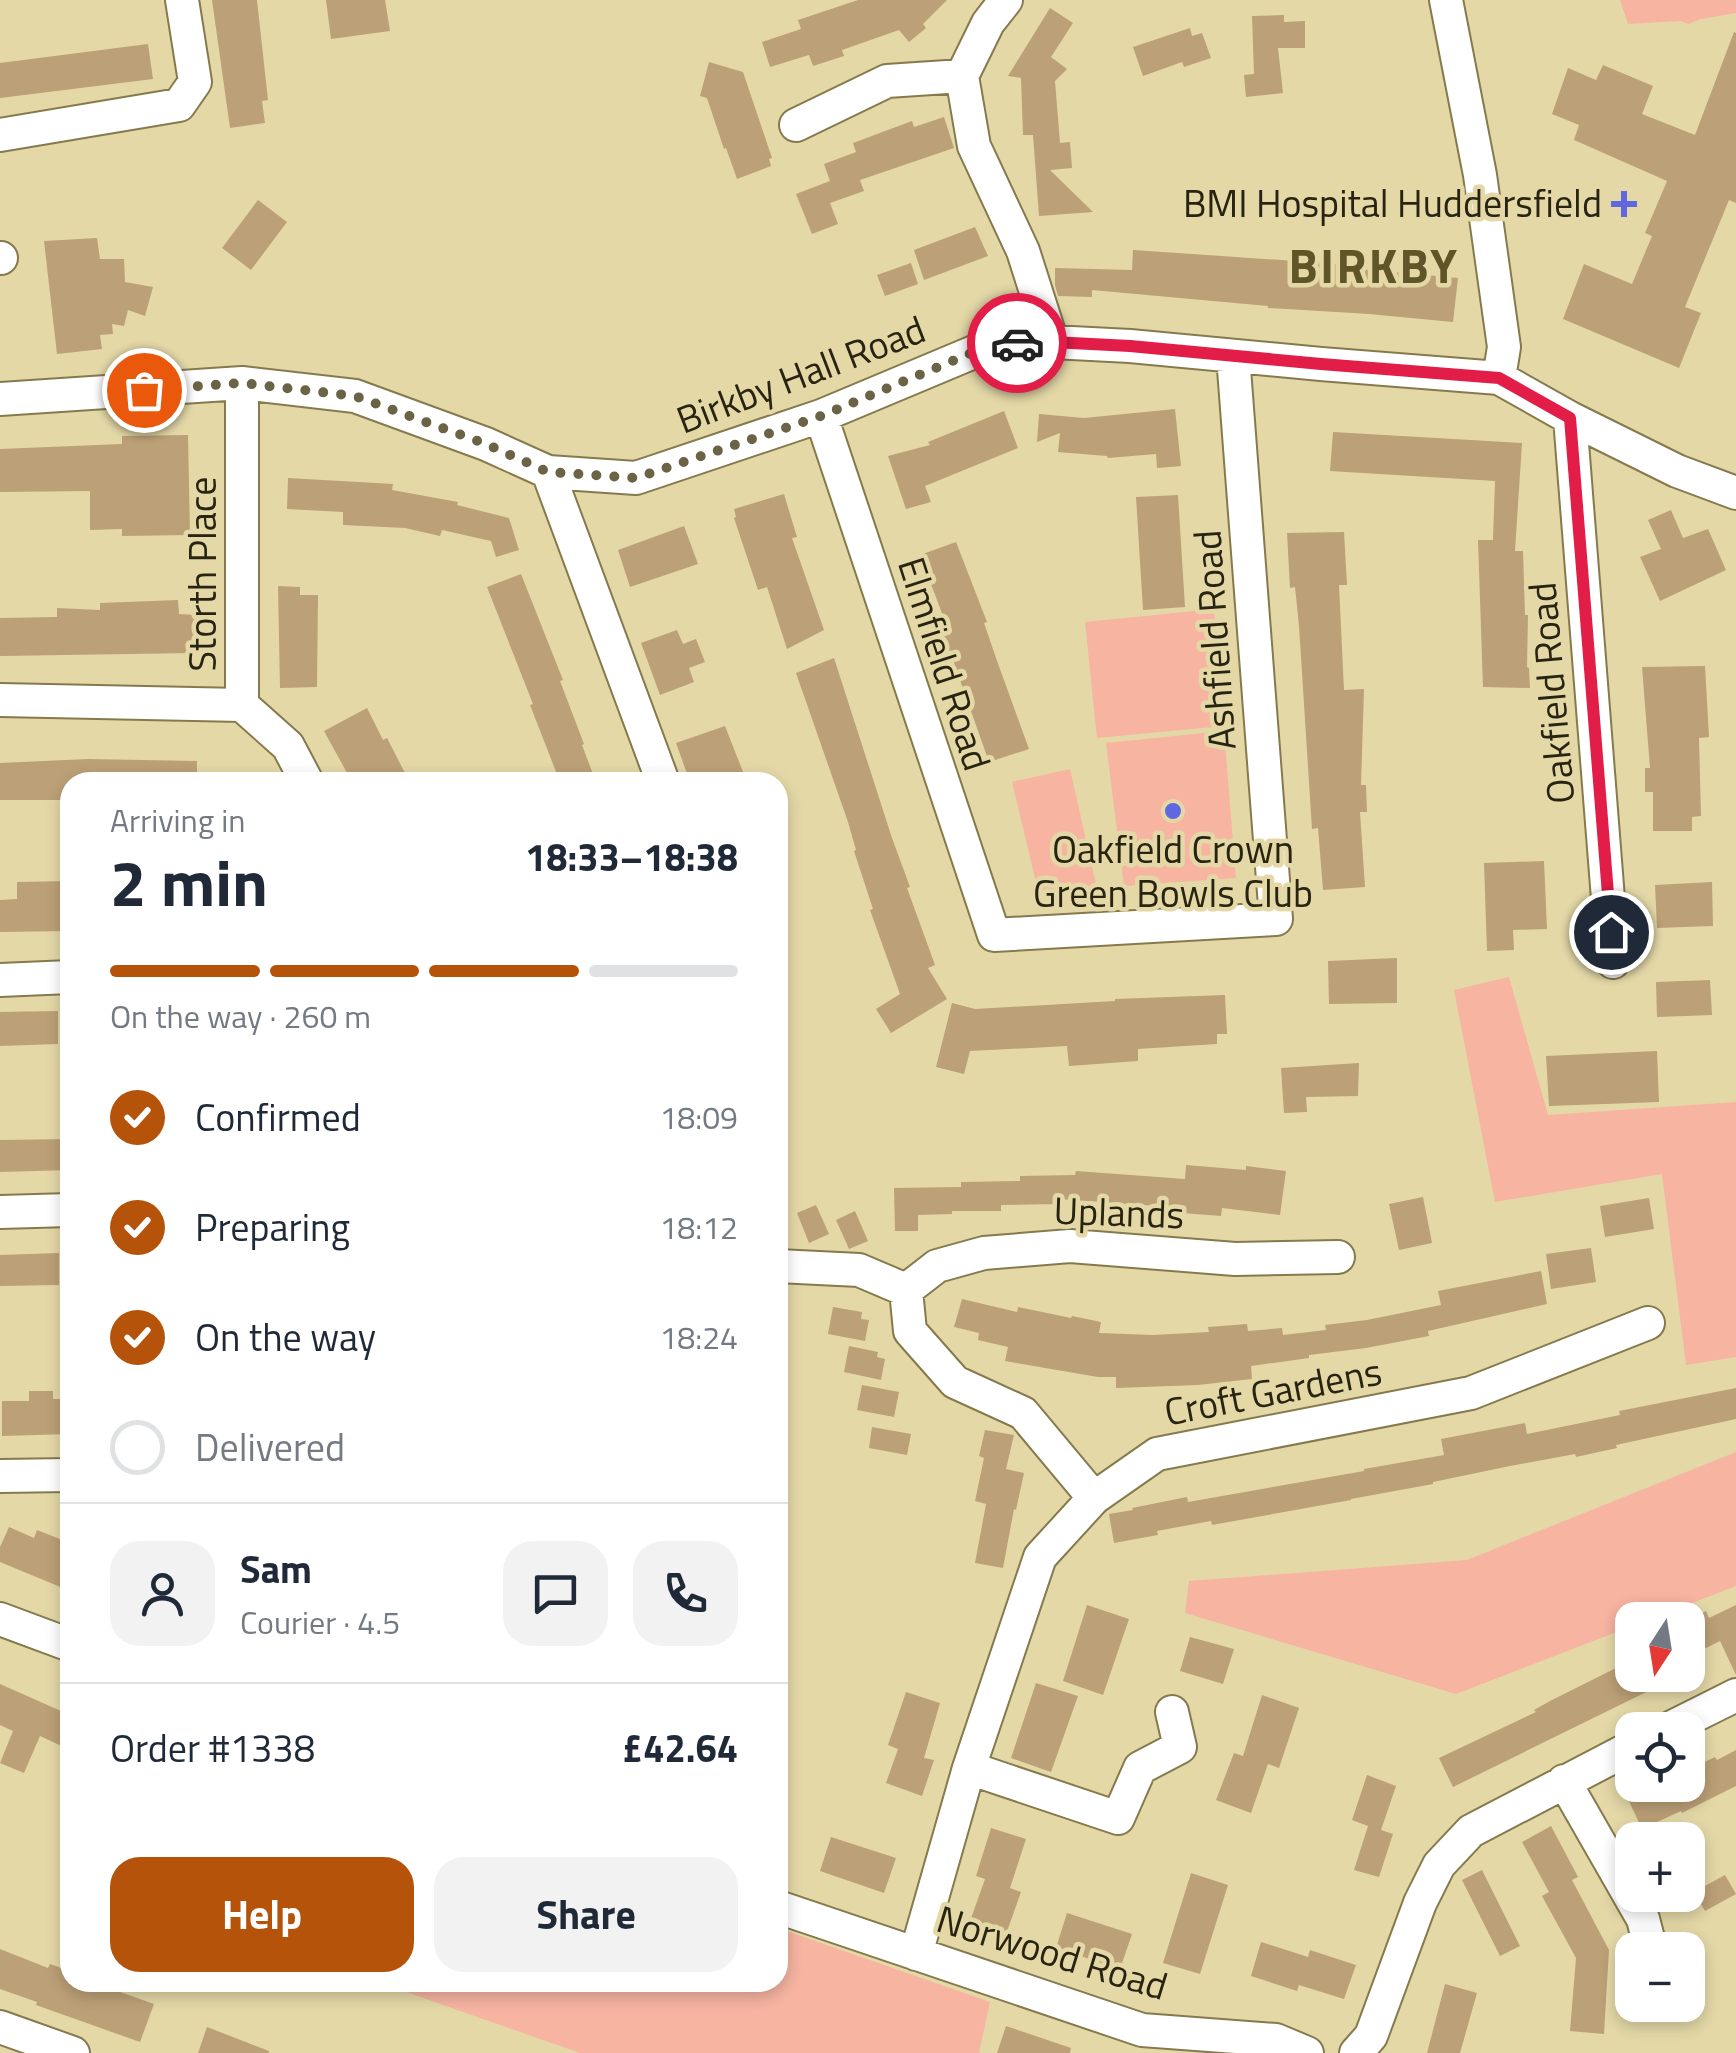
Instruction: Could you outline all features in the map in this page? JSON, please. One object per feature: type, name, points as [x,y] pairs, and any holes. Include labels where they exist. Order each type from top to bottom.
[{"type":"street","points":[[0,135],[179,105],[195,82],[182,0]]},
{"type":"street","points":[[1006,0],[988,23],[962,76],[974,146],[1023,251],[1052,342]]},
{"type":"street","points":[[1446,0],[1480,176],[1504,347],[1499,378]]},
{"type":"street","points":[[796,125],[886,81],[962,76]]},
{"type":"street","name":"Birkby Hall Road","points":[[0,400],[242,383],[355,396],[486,444],[548,472],[636,478],[821,416],[993,344],[1052,342],[1499,378],[1677,472],[1736,494]]},
{"type":"street","name":"Ashfield Road","points":[[994,936],[1276,919],[1233,356]]},
{"type":"street","name":"Storth Place","points":[[242,383],[242,705]]},
{"type":"street","name":"Elmfield Road","points":[[821,416],[994,936]]},
{"type":"street","name":"Oakfield Road","points":[[1570,418],[1613,962]]},
{"type":"street","points":[[548,472],[659,772]]},
{"type":"street","points":[[0,700],[242,705],[288,746],[302,772]]},
{"type":"street","points":[[0,980],[60,978]]},
{"type":"street","points":[[0,1212],[60,1210]]},
{"type":"street","name":"Uplands","points":[[906,1290],[937,1266],[984,1253],[1070,1246],[1235,1259],[1338,1257]]},
{"type":"street","points":[[788,1266],[859,1270],[906,1290],[910,1331],[954,1382],[1022,1413],[1094,1498]]},
{"type":"street","name":"Croft Gardens","points":[[916,1954],[969,1768],[1040,1557],[1094,1498],[1156,1454],[1471,1394],[1648,1323]]},
{"type":"street","points":[[0,1476],[60,1475]]},
{"type":"street","points":[[0,1619],[60,1641]]},
{"type":"street","points":[[1702,1712],[1736,1695]]},
{"type":"street","points":[[969,1768],[1118,1818],[1140,1768],[1180,1747],[1172,1712]]},
{"type":"street","points":[[1356,2053],[1371,2036],[1438,1865],[1471,1832],[1615,1755]]},
{"type":"street","points":[[1564,1781],[1643,1919],[1646,1932]]},
{"type":"street","name":"Norwood Road","points":[[788,1911],[1142,2030],[1276,2040],[1307,2053]]},
{"type":"street","points":[[0,2026],[74,2053]]},
{"type":"shaded area","points":[[1620,0],[1736,0],[1736,13],[1689,24],[1628,24]]},
{"type":"shaded area","points":[[1214,609],[1224,726],[1097,738],[1085,622]]},
{"type":"shaded area","name":"Oakfield Crown Green Bowls Club","points":[[1224,731],[1236,878],[1124,886],[1106,743]]},
{"type":"shaded area","points":[[1070,769],[1098,893],[1042,907],[1012,782]]},
{"type":"shaded area","points":[[1509,977],[1548,1115],[1736,1102],[1736,1357],[1686,1365],[1662,1174],[1495,1202],[1454,990]]},
{"type":"shaded area","points":[[1736,1452],[1736,1586],[1695,1602],[1615,1602],[1615,1633],[1456,1694],[1185,1613],[1189,1581],[1467,1560]]},
{"type":"shaded area","points":[[788,1931],[990,2002],[979,2053],[580,2053],[407,1992],[788,1992]]},
{"type":"building","points":[[212,0],[257,0],[268,100],[262,101],[265,123],[230,128]]},
{"type":"building","points":[[326,0],[385,0],[390,31],[331,39]]},
{"type":"building","points":[[858,0],[947,0],[923,24],[926,28],[909,42],[899,30],[842,50],[844,56],[813,66],[809,55],[770,67],[762,42],[801,29],[798,20]]},
{"type":"building","points":[[1050,8],[1073,23],[1051,57],[1067,69],[1055,81],[1060,143],[1070,142],[1072,168],[1050,170],[1093,212],[1039,216],[1033,135],[1023,135],[1021,78],[1008,76]]},
{"type":"building","points":[[1284,15],[1284,22],[1305,21],[1305,48],[1278,48],[1283,93],[1246,97],[1244,75],[1254,74],[1252,16]]},
{"type":"building","points":[[1190,28],[1192,36],[1202,33],[1211,58],[1184,67],[1182,62],[1143,76],[1133,47]]},
{"type":"building","points":[[1734,32],[1736,203],[1729,200],[1685,307],[1701,313],[1679,368],[1563,319],[1584,264],[1632,284],[1652,236],[1645,233],[1667,181],[1574,140],[1579,125],[1552,114],[1568,68],[1596,80],[1603,65],[1653,86],[1642,114],[1695,135]]},
{"type":"building","points":[[148,44],[153,79],[0,98],[0,63]]},
{"type":"building","points":[[709,62],[743,72],[772,158],[771,166],[737,179],[707,98],[700,96]]},
{"type":"building","points":[[944,117],[954,148],[860,180],[864,191],[830,203],[838,224],[812,234],[796,194],[830,181],[824,164],[856,152],[853,143],[912,121],[914,127]]},
{"type":"building","points":[[258,200],[287,222],[251,270],[222,248]]},
{"type":"building","points":[[975,227],[988,256],[924,280],[914,250]]},
{"type":"building","points":[[97,238],[100,259],[124,259],[125,282],[153,287],[145,316],[128,310],[124,326],[112,324],[113,334],[100,335],[102,349],[57,354],[44,241]]},
{"type":"building","points":[[1133,250],[1340,264],[1458,278],[1453,322],[1092,290],[1092,297],[1058,296],[1055,268],[1132,270]]},
{"type":"building","points":[[911,263],[918,284],[885,296],[877,275]]},
{"type":"building","points":[[1175,409],[1181,466],[1157,468],[1156,454],[1108,458],[1058,452],[1060,433],[1037,442],[1039,414],[1084,418]]},
{"type":"building","points":[[1004,411],[1018,448],[925,486],[931,502],[906,509],[888,456],[930,445],[928,442]]},
{"type":"building","points":[[1333,432],[1522,443],[1515,551],[1523,551],[1530,688],[1483,687],[1478,540],[1493,540],[1495,481],[1330,471]]},
{"type":"building","points":[[188,435],[190,535],[122,536],[122,529],[90,530],[90,491],[0,492],[0,449],[122,444],[122,436]]},
{"type":"building","points":[[288,478],[393,484],[392,490],[458,502],[457,505],[509,518],[519,550],[496,557],[491,541],[442,530],[440,536],[405,528],[343,525],[343,512],[287,509]]},
{"type":"building","points":[[784,494],[797,537],[792,538],[824,630],[787,649],[767,587],[758,590],[734,518],[734,509]]},
{"type":"building","points":[[1178,495],[1185,607],[1143,610],[1136,497]]},
{"type":"building","points":[[1671,510],[1683,538],[1708,529],[1726,570],[1660,601],[1640,557],[1661,549],[1648,520]]},
{"type":"building","points":[[684,526],[698,564],[630,587],[618,550]]},
{"type":"building","points":[[1344,532],[1347,585],[1339,585],[1344,690],[1364,689],[1361,785],[1366,785],[1367,812],[1360,812],[1365,887],[1323,890],[1318,828],[1312,829],[1299,626],[1295,587],[1290,588],[1287,533]]},
{"type":"building","points":[[956,542],[1029,749],[989,762],[920,555]]},
{"type":"building","points":[[521,574],[563,680],[560,681],[592,772],[556,772],[487,587]]},
{"type":"building","points":[[278,586],[300,587],[300,595],[318,595],[317,687],[280,688]]},
{"type":"building","points":[[178,600],[179,614],[196,615],[196,653],[0,656],[0,618],[57,617],[57,608],[100,610],[100,603]]},
{"type":"building","points":[[677,630],[683,644],[696,639],[705,662],[689,668],[694,682],[660,695],[641,643]]},
{"type":"building","points":[[834,658],[935,965],[928,968],[947,999],[891,1033],[876,1009],[900,994],[870,910],[873,909],[848,822],[796,673]]},
{"type":"building","points":[[1705,666],[1709,737],[1699,738],[1701,816],[1692,817],[1692,831],[1653,831],[1653,792],[1645,792],[1645,768],[1650,768],[1642,667]]},
{"type":"building","points":[[367,708],[404,772],[347,772],[324,731]]},
{"type":"building","points":[[725,726],[743,772],[686,772],[676,743]]},
{"type":"building","points":[[88,759],[197,761],[197,772],[60,772],[60,800],[0,800],[0,763]]},
{"type":"building","points":[[1544,861],[1547,929],[1513,930],[1514,950],[1487,951],[1484,863]]},
{"type":"building","points":[[60,881],[60,931],[0,932],[0,900],[17,899],[17,882]]},
{"type":"building","points":[[1712,882],[1713,926],[1657,928],[1655,885]]},
{"type":"building","points":[[1397,958],[1397,1003],[1329,1004],[1328,961]]},
{"type":"building","points":[[1710,980],[1712,1015],[1657,1017],[1656,982]]},
{"type":"building","points":[[1225,995],[1227,1034],[1217,1034],[1217,1044],[1138,1049],[1138,1061],[1069,1066],[1067,1046],[970,1051],[964,1074],[936,1067],[952,1003],[975,1009]]},
{"type":"building","points":[[58,1011],[58,1044],[0,1046],[0,1012]]},
{"type":"building","points":[[1657,1051],[1659,1102],[1549,1106],[1546,1056]]},
{"type":"building","points":[[1359,1063],[1358,1096],[1306,1097],[1307,1112],[1284,1113],[1281,1068]]},
{"type":"building","points":[[60,1139],[60,1170],[0,1172],[0,1140]]},
{"type":"building","points":[[1186,1165],[1286,1171],[1280,1215],[1222,1208],[1221,1216],[1182,1213],[1182,1208],[1060,1199],[1060,1204],[1001,1205],[1001,1211],[918,1215],[918,1231],[895,1231],[894,1188],[961,1187],[961,1182],[1020,1181],[1020,1176],[1075,1175],[1076,1171],[1185,1179]]},
{"type":"building","points":[[1423,1197],[1432,1243],[1399,1250],[1389,1204]]},
{"type":"building","points":[[1649,1198],[1654,1229],[1605,1237],[1600,1206]]},
{"type":"building","points":[[816,1205],[829,1234],[809,1243],[797,1213]]},
{"type":"building","points":[[855,1211],[868,1241],[849,1249],[836,1220]]},
{"type":"building","points":[[1591,1248],[1596,1282],[1551,1289],[1546,1254]]},
{"type":"building","points":[[59,1253],[59,1285],[0,1286],[0,1255]]},
{"type":"building","points":[[1541,1271],[1547,1304],[1428,1331],[1429,1336],[1251,1366],[1252,1379],[1198,1385],[1116,1388],[1116,1377],[1005,1361],[1008,1347],[978,1340],[979,1333],[954,1327],[962,1299],[1017,1312],[1018,1307],[1101,1322],[1099,1333],[1209,1332],[1208,1327],[1247,1324],[1248,1331],[1282,1328],[1283,1335],[1326,1330],[1325,1325],[1441,1305],[1438,1291]]},
{"type":"building","points":[[833,1307],[862,1312],[861,1319],[869,1320],[865,1341],[828,1334]]},
{"type":"building","points":[[849,1346],[878,1352],[877,1357],[885,1359],[881,1380],[844,1372]]},
{"type":"building","points":[[862,1385],[899,1392],[894,1417],[857,1410]]},
{"type":"building","points":[[1736,1388],[1736,1419],[1576,1457],[1575,1454],[1510,1466],[1212,1525],[1211,1521],[1157,1531],[1158,1535],[1114,1543],[1109,1514],[1132,1508],[1364,1471],[1444,1455],[1441,1439],[1525,1423],[1527,1434]]},
{"type":"building","points":[[29,1391],[53,1391],[53,1399],[60,1399],[60,1434],[2,1436],[2,1401],[29,1401]]},
{"type":"building","points":[[872,1427],[911,1434],[907,1455],[869,1448]]},
{"type":"building","points":[[985,1430],[1014,1435],[1006,1469],[1024,1473],[1003,1568],[975,1563],[986,1504],[975,1501]]},
{"type":"building","points":[[9,1527],[34,1538],[37,1530],[60,1539],[60,1587],[0,1562],[0,1547]]},
{"type":"building","points":[[1087,1605],[1129,1619],[1103,1695],[1063,1681]]},
{"type":"building","points":[[1736,1605],[1736,1675],[1720,1641],[1705,1648],[1705,1612],[1709,1618]]},
{"type":"building","points":[[1190,1637],[1234,1649],[1223,1684],[1180,1671]]},
{"type":"building","points":[[1615,1668],[1615,1692],[1646,1692],[1453,1787],[1439,1758],[1536,1712]]},
{"type":"building","points":[[1036,1683],[1078,1696],[1051,1772],[1011,1758]]},
{"type":"building","points":[[0,1684],[60,1711],[60,1745],[40,1736],[24,1773],[0,1763],[13,1731],[0,1725]]},
{"type":"building","points":[[906,1692],[940,1703],[924,1758],[934,1760],[922,1796],[886,1783],[898,1749],[888,1745]]},
{"type":"building","points":[[1262,1695],[1299,1708],[1279,1768],[1268,1764],[1251,1813],[1216,1800],[1234,1753],[1243,1756]]},
{"type":"building","points":[[1736,1750],[1736,1786],[1705,1802],[1705,1762],[1715,1757],[1717,1760]]},
{"type":"building","points":[[1367,1775],[1396,1786],[1381,1830],[1393,1834],[1379,1877],[1354,1870],[1368,1826],[1352,1820]]},
{"type":"building","points":[[1629,1802],[1704,1802],[1657,1822],[1639,1822]]},
{"type":"building","points":[[1551,1826],[1578,1877],[1572,1880],[1609,1950],[1604,2034],[1570,2031],[1576,1958],[1542,1896],[1549,1892],[1522,1842]]},
{"type":"building","points":[[991,1828],[1026,1839],[1010,1888],[1021,1892],[1005,1937],[969,1924],[985,1879],[976,1876]]},
{"type":"building","points":[[831,1837],[896,1858],[884,1893],[820,1871]]},
{"type":"building","points":[[1482,1870],[1520,1946],[1500,1956],[1462,1880]]},
{"type":"building","points":[[1191,1873],[1228,1885],[1200,1974],[1163,1963]]},
{"type":"building","points":[[1725,1875],[1736,1894],[1705,1911],[1705,1886]]},
{"type":"building","points":[[1067,1913],[1132,1934],[1120,1969],[1056,1948]]},
{"type":"building","points":[[1261,1942],[1308,1957],[1310,1950],[1356,1965],[1344,1999],[1299,1985],[1297,1991],[1251,1976]]},
{"type":"building","points":[[0,1949],[48,1968],[50,1964],[60,1968],[60,1992],[120,1992],[154,2004],[140,2042],[0,1989]]},
{"type":"building","points":[[1445,1984],[1477,1993],[1460,2053],[1427,2053]]},
{"type":"building","points":[[1006,2026],[1071,2048],[1070,2053],[997,2053]]},
{"type":"building","points":[[207,2027],[269,2051],[269,2053],[198,2053]]},
{"type":"way so far","points":[[144,390],[242,383],[355,396],[486,444],[548,472],[636,478],[821,416],[993,344],[1017,343]]},
{"type":"place","name":"BMI Hospital Huddersfield","points":[[1624,204]]},
{"type":"place","name":"Oakfield Crown Green Bowls Club","points":[[1173,811]]},
{"type":"district","name":"BIRKBY","points":[[1374,266]]},
{"type":"route","points":[[1017,343],[1130,346],[1499,378],[1570,418],[1611,932]]}]
